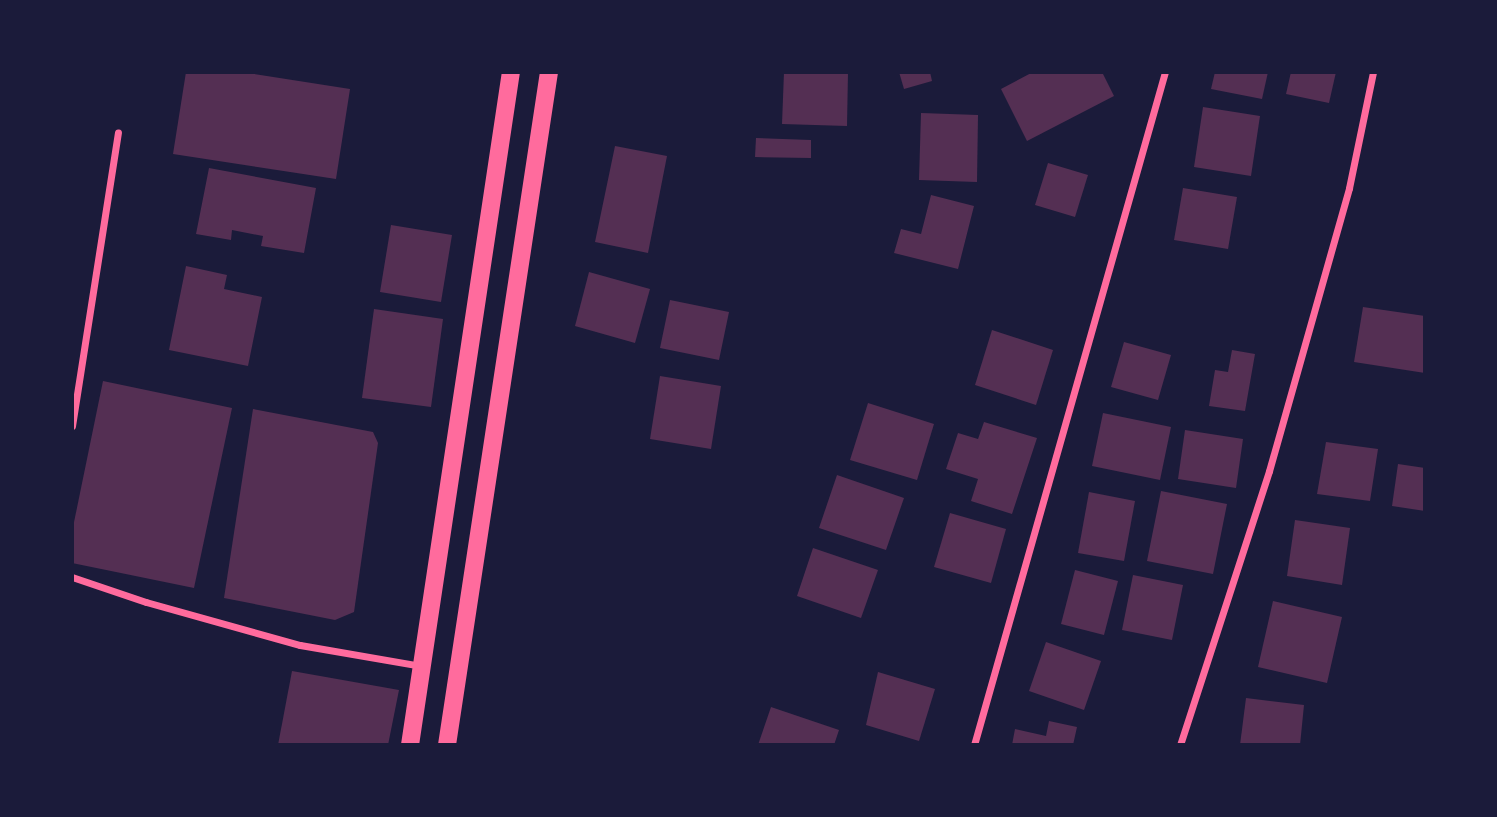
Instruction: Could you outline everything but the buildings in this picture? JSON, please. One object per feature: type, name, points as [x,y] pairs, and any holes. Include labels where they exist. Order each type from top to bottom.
[{"type":"main road","points":[[410,745],[511,72]]},
{"type":"main road","points":[[447,745],[549,72]]},
{"type":"street","points":[[974,745],[1164,72]]},
{"type":"street","points":[[1180,745],[1269,471],[1349,188],[1374,72]]},
{"type":"street","points":[[72,426],[118,133]]},
{"type":"street","points":[[72,577],[146,603],[300,645],[422,666]]}]
